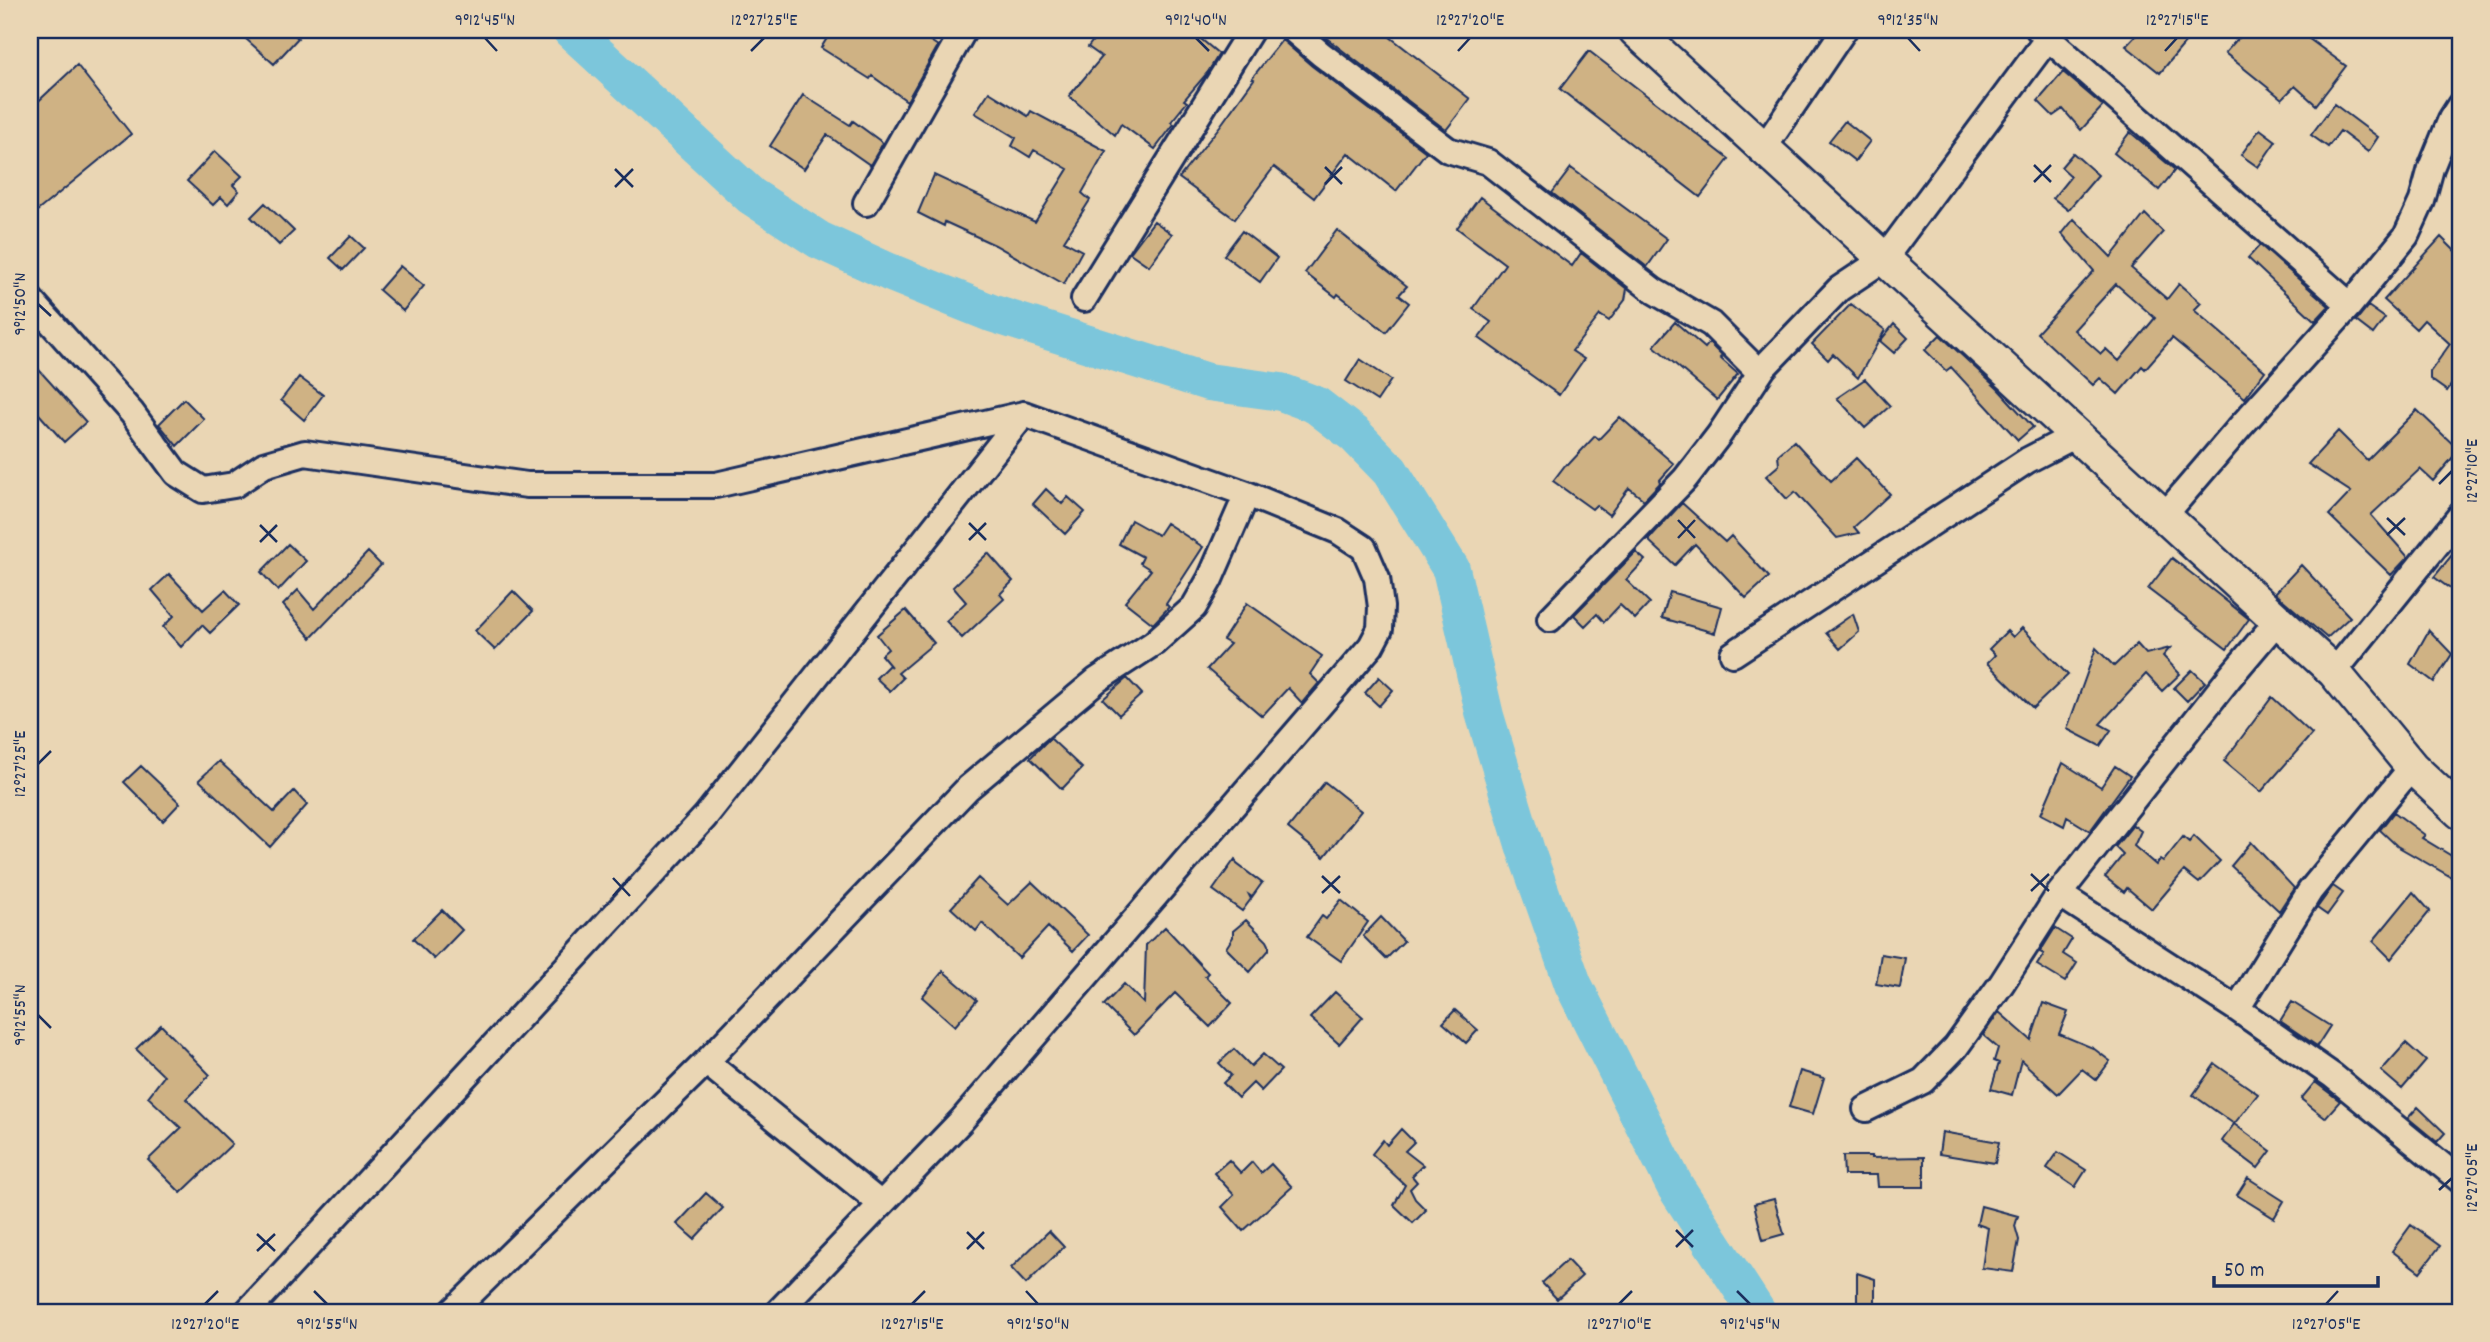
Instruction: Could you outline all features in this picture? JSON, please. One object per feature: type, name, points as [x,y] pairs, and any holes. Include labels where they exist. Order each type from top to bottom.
[{"type":"street","points":[[866,202],[964,30]]},
{"type":"street","points":[[1293,30],[1448,150],[1488,162],[1654,291],[1711,324],[1760,373]]},
{"type":"street","points":[[1635,30],[2334,672],[2412,767],[2460,812]]},
{"type":"street","points":[[1765,148],[1844,30]]},
{"type":"street","points":[[1084,299],[1249,31]]},
{"type":"street","points":[[1550,619],[1685,479],[1719,435],[1760,373],[1839,289],[1884,259],[2044,34],[2350,305]]},
{"type":"street","points":[[2164,516],[2350,305],[2406,236],[2422,201],[2431,168],[2451,119],[2460,105]]},
{"type":"street","points":[[30,299],[131,413],[176,473],[203,489],[234,485],[264,465],[306,453],[527,485],[716,485],[1024,414],[1247,494],[1338,531],[1364,548],[1377,578],[1381,607],[1380,629],[1371,646],[961,1121],[778,1312]]},
{"type":"street","points":[[247,1312],[705,817],[1024,414]]},
{"type":"street","points":[[1733,654],[2028,460],[2076,435]]},
{"type":"street","points":[[452,1312],[706,1062],[968,788],[1097,680],[1154,643],[1194,607],[1210,579],[1247,494]]},
{"type":"street","points":[[2334,672],[2460,516]]},
{"type":"street","points":[[1866,1109],[1923,1081],[1956,1046],[1996,992],[2059,894],[2229,678],[2278,621]]},
{"type":"street","points":[[2237,1009],[2310,891],[2412,767]]},
{"type":"street","points":[[2059,894],[2237,1009],[2333,1076],[2460,1180]]},
{"type":"street","points":[[706,1062],[881,1204]]},
{"type":"building","points":[[254,30],[289,30],[298,38],[274,64],[246,39]]},
{"type":"building","points":[[832,30],[914,30],[938,46],[907,101],[872,76],[870,79],[821,48]]},
{"type":"building","points":[[1101,30],[1190,30],[1219,54],[1208,72],[1184,100],[1187,102],[1171,122],[1174,124],[1155,149],[1121,124],[1115,135],[1069,96],[1102,57],[1088,47]]},
{"type":"building","points":[[1316,30],[1381,30],[1470,99],[1446,130]]},
{"type":"building","points":[[2141,30],[2196,30],[2160,73],[2126,46]]},
{"type":"building","points":[[2245,30],[2297,30],[2346,66],[2316,105],[2295,86],[2282,99],[2225,53]]},
{"type":"building","points":[[1282,40],[1312,66],[1426,152],[1396,191],[1348,153],[1314,198],[1274,167],[1235,219],[1179,178]]},
{"type":"building","points":[[1589,51],[1729,159],[1700,197],[1560,89]]},
{"type":"building","points":[[77,65],[131,134],[30,217],[30,109]]},
{"type":"building","points":[[2063,72],[2103,106],[2081,130],[2063,109],[2053,116],[2038,101]]},
{"type":"building","points":[[989,92],[1028,116],[1031,111],[1106,151],[1082,193],[1090,200],[1064,241],[1082,251],[1064,284],[995,245],[918,213],[934,175],[1035,222],[1068,169],[1034,150],[1030,157],[1012,146],[1016,138],[975,113]]},
{"type":"building","points":[[803,95],[850,125],[853,121],[883,143],[870,165],[827,135],[804,169],[770,146]]},
{"type":"building","points":[[2334,104],[2378,137],[2368,152],[2340,131],[2328,147],[2311,135]]},
{"type":"building","points":[[1845,121],[1870,141],[1855,161],[1829,141]]},
{"type":"building","points":[[2260,129],[2276,141],[2258,167],[2241,155]]},
{"type":"building","points":[[2130,132],[2175,170],[2159,190],[2114,153]]},
{"type":"building","points":[[215,151],[242,176],[233,185],[239,191],[228,204],[221,197],[213,205],[187,181]]},
{"type":"building","points":[[2073,153],[2098,175],[2068,210],[2053,198],[2071,176],[2061,167]]},
{"type":"building","points":[[1571,168],[1667,239],[1647,267],[1552,193]]},
{"type":"building","points":[[1480,197],[1572,266],[1581,253],[1627,289],[1625,300],[1609,321],[1600,315],[1572,351],[1584,359],[1559,395],[1479,338],[1491,322],[1473,309],[1505,264],[1457,228]]},
{"type":"building","points":[[265,203],[294,231],[279,245],[251,217]]},
{"type":"building","points":[[2145,214],[2163,232],[2131,268],[2167,299],[2179,284],[2201,303],[2194,310],[2265,371],[2245,398],[2172,338],[2145,369],[2142,366],[2118,394],[2100,378],[2093,385],[2037,333],[2094,271],[2062,234],[2074,219],[2111,257]],"holes":[[[2116,284],[2155,318],[2119,361],[2106,349],[2101,354],[2074,330]]]},
{"type":"building","points":[[1154,221],[1172,234],[1149,266],[1130,253]]},
{"type":"building","points":[[1337,230],[1407,286],[1399,295],[1409,303],[1386,332],[1338,294],[1336,297],[1305,273]]},
{"type":"building","points":[[1242,231],[1277,258],[1260,282],[1224,255]]},
{"type":"building","points":[[351,236],[364,248],[343,270],[330,258]]},
{"type":"building","points":[[2441,237],[2460,256],[2460,372],[2447,391],[2430,379],[2430,372],[2450,344],[2424,320],[2416,329],[2384,300]]},
{"type":"building","points":[[2260,245],[2329,306],[2315,321],[2248,258]]},
{"type":"building","points":[[400,266],[424,286],[403,311],[379,290]]},
{"type":"building","points":[[1851,304],[1885,330],[1858,378],[1833,354],[1828,360],[1812,344]]},
{"type":"building","points":[[2368,306],[2385,318],[2373,334],[2356,321]]},
{"type":"building","points":[[1675,322],[1705,348],[1709,343],[1722,356],[1720,358],[1738,374],[1717,400],[1654,346]]},
{"type":"building","points":[[1894,324],[1908,338],[1894,353],[1880,341]]},
{"type":"building","points":[[1940,335],[1998,389],[2033,427],[2018,440],[1951,367],[1946,371],[1925,350]]},
{"type":"building","points":[[1360,359],[1391,380],[1377,401],[1346,381]]},
{"type":"building","points":[[30,360],[86,422],[64,442],[30,404]]},
{"type":"building","points":[[299,377],[323,395],[304,420],[281,400]]},
{"type":"building","points":[[1865,379],[1890,406],[1865,428],[1837,398]]},
{"type":"building","points":[[184,399],[204,419],[177,446],[159,424]]},
{"type":"building","points":[[2417,410],[2459,450],[2433,481],[2420,469],[2371,515],[2408,557],[2391,575],[2329,515],[2351,492],[2308,464],[2338,431],[2367,460]]},
{"type":"building","points":[[1620,417],[1674,464],[1644,500],[1629,488],[1609,515],[1596,505],[1592,509],[1553,481],[1595,436],[1599,439]]},
{"type":"building","points":[[1794,441],[1831,481],[1856,458],[1890,494],[1854,527],[1859,533],[1837,538],[1795,492],[1787,499],[1766,476],[1779,465],[1778,455]]},
{"type":"building","points":[[1046,489],[1062,504],[1068,497],[1085,512],[1065,534],[1033,504]]},
{"type":"building","points":[[1682,503],[1725,542],[1731,536],[1769,577],[1746,598],[1695,544],[1675,565],[1648,540]]},
{"type":"building","points":[[1131,520],[1158,535],[1166,523],[1203,547],[1166,604],[1169,607],[1153,624],[1125,602],[1151,570],[1140,563],[1143,557],[1119,544]]},
{"type":"building","points":[[288,544],[306,561],[278,591],[261,572]]},
{"type":"building","points":[[2460,545],[2460,596],[2434,577]]},
{"type":"building","points":[[368,552],[381,565],[311,638],[283,605],[298,590],[314,609]]},
{"type":"building","points":[[1636,552],[1645,560],[1626,580],[1650,603],[1635,619],[1620,605],[1604,622],[1597,614],[1585,626],[1574,615]]},
{"type":"building","points":[[988,553],[1013,581],[1000,594],[1004,599],[962,638],[946,621],[966,602],[953,587]]},
{"type":"building","points":[[2172,558],[2249,619],[2227,649],[2148,589]]},
{"type":"building","points":[[2301,565],[2350,617],[2327,638],[2275,593]]},
{"type":"building","points":[[169,574],[203,610],[225,590],[239,605],[210,633],[202,625],[181,647],[163,627],[174,616],[152,590]]},
{"type":"building","points":[[513,591],[533,611],[495,650],[475,631]]},
{"type":"building","points":[[1670,592],[1722,607],[1715,633],[1662,618]]},
{"type":"building","points":[[1247,603],[1322,656],[1310,674],[1319,683],[1302,703],[1288,688],[1262,716],[1207,669],[1230,644],[1223,640]]},
{"type":"building","points":[[906,610],[934,643],[898,673],[903,678],[890,691],[876,678],[889,665],[891,667],[881,655],[888,649],[877,635]]},
{"type":"building","points":[[1853,614],[1859,632],[1840,649],[1826,633]]},
{"type":"building","points":[[2022,628],[2068,675],[2033,708],[1987,663],[1995,655],[1989,649],[2007,631],[2013,637]]},
{"type":"building","points":[[2429,630],[2452,654],[2434,682],[2410,664]]},
{"type":"building","points":[[2137,644],[2146,654],[2170,648],[2163,656],[2180,674],[2162,691],[2146,674],[2100,724],[2111,730],[2100,746],[2067,729],[2096,648],[2114,666]]},
{"type":"building","points":[[2192,670],[2205,682],[2187,701],[2174,688]]},
{"type":"building","points":[[1379,677],[1393,690],[1379,706],[1365,693]]},
{"type":"building","points":[[1127,678],[1142,694],[1119,715],[1103,699]]},
{"type":"building","points":[[2272,697],[2312,734],[2261,792],[2224,761]]},
{"type":"building","points":[[1050,738],[1082,768],[1062,789],[1030,758]]},
{"type":"building","points":[[219,761],[274,812],[294,791],[307,805],[270,847],[199,780]]},
{"type":"building","points":[[2063,763],[2101,787],[2115,766],[2130,776],[2090,831],[2067,817],[2064,826],[2041,814]]},
{"type":"building","points":[[141,766],[180,803],[163,821],[124,782]]},
{"type":"building","points":[[1325,782],[1361,811],[1324,857],[1288,828]]},
{"type":"building","points":[[2394,812],[2425,835],[2422,838],[2460,861],[2460,882],[2397,846],[2380,830]]},
{"type":"building","points":[[2133,825],[2141,831],[2134,846],[2156,865],[2160,860],[2163,862],[2183,837],[2189,842],[2194,836],[2220,861],[2199,883],[2184,871],[2152,909],[2127,888],[2124,892],[2105,877],[2123,855],[2115,847]]},
{"type":"building","points":[[2251,842],[2294,888],[2279,911],[2231,866]]},
{"type":"building","points":[[1235,859],[1237,864],[1262,883],[1252,897],[1249,895],[1251,899],[1242,911],[1213,890]]},
{"type":"building","points":[[978,878],[1008,905],[1032,882],[1088,935],[1073,951],[1048,927],[1019,958],[982,923],[976,931],[951,908]]},
{"type":"building","points":[[2333,886],[2343,893],[2327,915],[2317,908]]},
{"type":"building","points":[[2413,892],[2430,911],[2391,959],[2373,941]]},
{"type":"building","points":[[1341,900],[1368,922],[1341,961],[1307,937],[1322,916],[1326,919]]},
{"type":"building","points":[[442,910],[462,930],[434,959],[413,939]]},
{"type":"building","points":[[1381,917],[1404,941],[1386,959],[1363,936]]},
{"type":"building","points":[[1246,920],[1269,945],[1269,950],[1250,972],[1226,948],[1233,937],[1233,931]]},
{"type":"building","points":[[1165,927],[1208,973],[1205,976],[1232,1003],[1210,1027],[1175,993],[1134,1035],[1104,1005],[1124,984],[1144,1004],[1146,945]]},
{"type":"building","points":[[2055,928],[2072,939],[2063,954],[2077,963],[2065,982],[2037,965],[2044,954],[2040,952]]},
{"type":"building","points":[[1881,954],[1905,958],[1900,988],[1876,984]]},
{"type":"building","points":[[943,971],[977,1000],[955,1026],[922,997]]},
{"type":"building","points":[[1335,992],[1363,1017],[1339,1044],[1310,1018]]},
{"type":"building","points":[[2292,1002],[2330,1026],[2317,1046],[2280,1021]]},
{"type":"building","points":[[2043,1003],[2068,1012],[2059,1034],[2093,1048],[2110,1061],[2096,1080],[2082,1069],[2058,1094],[2021,1060],[2012,1095],[1991,1089],[1999,1063],[1994,1061],[1998,1048],[1983,1035],[1999,1012],[2031,1040]]},
{"type":"building","points":[[1455,1010],[1478,1030],[1466,1043],[1443,1023]]},
{"type":"building","points":[[161,1025],[210,1075],[186,1099],[232,1144],[181,1193],[148,1160],[181,1128],[148,1097],[164,1076],[136,1049]]},
{"type":"building","points":[[2406,1043],[2426,1061],[2402,1089],[2381,1071]]},
{"type":"building","points":[[1234,1049],[1251,1066],[1263,1054],[1281,1070],[1261,1091],[1253,1083],[1238,1098],[1223,1083],[1231,1075],[1219,1063]]},
{"type":"building","points":[[2215,1064],[2258,1094],[2234,1124],[2193,1095]]},
{"type":"building","points":[[1800,1071],[1824,1078],[1813,1114],[1789,1107]]},
{"type":"building","points":[[2315,1082],[2340,1101],[2325,1118],[2301,1099]]},
{"type":"building","points":[[2418,1107],[2445,1133],[2437,1142],[2408,1118]]},
{"type":"building","points":[[2234,1124],[2271,1151],[2258,1168],[2222,1141]]},
{"type":"building","points":[[1401,1129],[1414,1142],[1405,1151],[1423,1165],[1412,1176],[1417,1182],[1410,1189],[1426,1210],[1413,1223],[1394,1205],[1405,1185],[1372,1154],[1383,1140],[1387,1145]]},
{"type":"building","points":[[1942,1132],[1999,1142],[1995,1163],[1939,1154]]},
{"type":"building","points":[[2058,1152],[2086,1170],[2075,1187],[2047,1168]]},
{"type":"building","points":[[1843,1156],[1924,1157],[1924,1187],[1878,1187],[1877,1175],[1844,1175]]},
{"type":"building","points":[[1229,1160],[1241,1173],[1252,1162],[1261,1173],[1271,1164],[1292,1187],[1243,1231],[1222,1207],[1234,1195],[1214,1173]]},
{"type":"building","points":[[2248,1178],[2284,1201],[2274,1218],[2237,1195]]},
{"type":"building","points":[[706,1193],[723,1208],[694,1239],[677,1224]]},
{"type":"building","points":[[1774,1199],[1784,1234],[1763,1240],[1754,1204]]},
{"type":"building","points":[[1981,1206],[2018,1216],[2015,1226],[2019,1240],[2013,1272],[1982,1268],[1988,1228],[1977,1224]]},
{"type":"building","points":[[2411,1225],[2440,1246],[2420,1272],[2392,1251]]},
{"type":"building","points":[[1049,1231],[1064,1247],[1026,1284],[1011,1268]]},
{"type":"building","points":[[1567,1260],[1582,1276],[1557,1299],[1542,1283]]},
{"type":"building","points":[[1857,1273],[1875,1279],[1875,1307],[1857,1308]]},
{"type":"waterway","points":[[571,30],[751,196],[819,240],[889,272],[991,313],[1208,382],[1281,392],[1316,405],[1355,435],[1390,471],[1451,569],[1485,716],[1526,851],[1573,984],[1675,1186],[1757,1312]]}]
